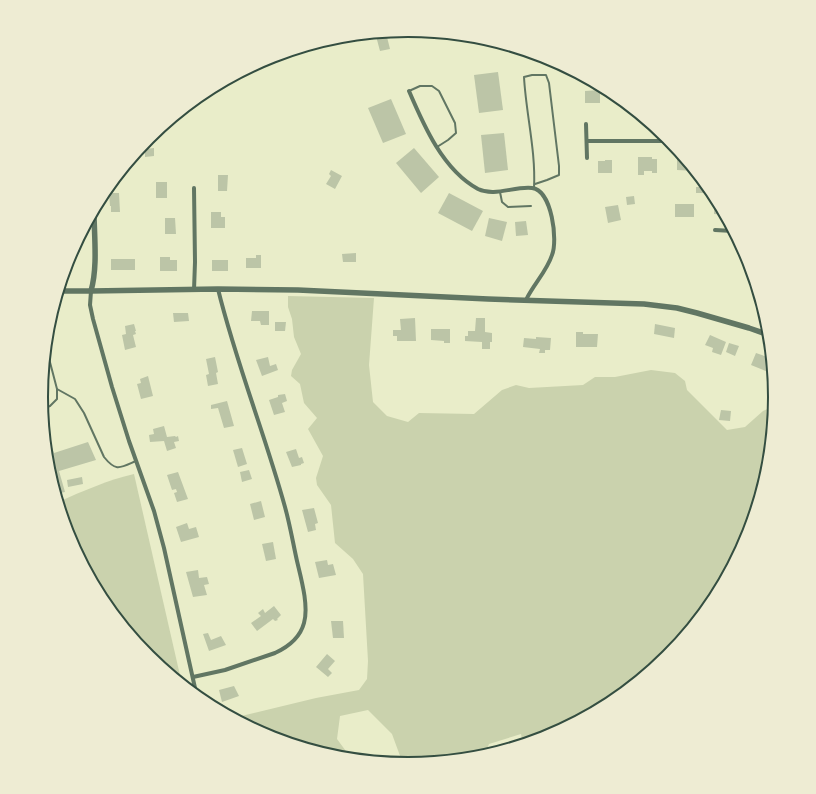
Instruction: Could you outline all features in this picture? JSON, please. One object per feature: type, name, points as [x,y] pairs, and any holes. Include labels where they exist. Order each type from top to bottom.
[{"type":"street","points":[[409,91],[428,134],[463,179],[480,190],[487,192],[534,186],[545,198],[550,208],[554,238],[554,251],[548,265],[532,288],[526,300]]},
{"type":"street","points":[[586,124],[587,158]]},
{"type":"street","points":[[587,141],[662,141]]},
{"type":"street","points":[[194,188],[194,290]]},
{"type":"street","points":[[94,220],[95,265],[90,306],[96,333],[114,394],[154,511],[164,548],[195,687]]},
{"type":"street","points":[[715,230],[727,231]]},
{"type":"street","points":[[193,677],[225,670],[281,650],[294,640],[300,633],[306,616],[306,605],[286,509],[227,324],[218,289]]},
{"type":"street","points":[[64,291],[218,289],[318,290],[458,298],[637,304],[677,308],[716,318],[762,333]]},
{"type":"lane","points":[[532,75],[546,75],[549,83],[559,175],[534,186],[534,163],[524,77],[532,75]]},
{"type":"lane","points":[[409,91],[420,86],[432,86],[440,91],[455,123],[456,133],[437,147]]},
{"type":"lane","points":[[500,191],[502,202],[508,207],[531,206]]},
{"type":"lane","points":[[48,407],[57,398],[57,389],[50,362]]},
{"type":"lane","points":[[57,389],[75,400],[84,413],[104,457],[113,467],[125,466],[136,461]]},
{"type":"green space","points":[[288,296],[374,298],[369,365],[373,402],[387,416],[408,422],[419,413],[474,414],[502,390],[516,385],[529,388],[583,385],[595,377],[615,377],[651,370],[675,373],[685,381],[687,390],[727,430],[745,427],[763,411],[768,409],[765,444],[761,467],[749,513],[741,535],[720,577],[694,616],[663,652],[645,668],[627,683],[588,709],[546,730],[522,739],[521,734],[489,744],[487,748],[455,754],[400,757],[392,734],[368,710],[340,716],[337,739],[346,751],[315,745],[292,738],[270,730],[241,716],[316,698],[359,690],[367,679],[368,661],[363,574],[353,559],[335,543],[331,505],[317,485],[316,478],[323,456],[308,429],[317,418],[304,403],[300,384],[291,376],[292,370],[301,354],[294,337],[292,319],[288,307]]},
{"type":"green space","points":[[134,474],[180,676],[153,652],[122,616],[109,597],[96,577],[75,535],[63,500],[124,476]]},
{"type":"building","points":[[387,38],[390,49],[380,51],[377,39]]},
{"type":"building","points":[[498,72],[503,110],[479,113],[474,75]]},
{"type":"building","points":[[596,90],[600,93],[600,103],[585,103],[585,91]]},
{"type":"building","points":[[391,99],[406,134],[383,143],[368,108]]},
{"type":"building","points":[[504,133],[508,170],[485,173],[481,135]]},
{"type":"building","points":[[154,148],[154,156],[145,157],[145,151],[147,149]]},
{"type":"building","points":[[414,148],[439,177],[421,193],[396,163]]},
{"type":"building","points":[[638,157],[652,157],[652,159],[657,159],[657,173],[652,173],[652,171],[644,171],[644,175],[638,175]]},
{"type":"building","points":[[677,159],[688,171],[677,170]]},
{"type":"building","points":[[612,160],[612,173],[598,173],[598,161]]},
{"type":"building","points":[[331,170],[342,176],[335,189],[326,184],[331,176],[329,174]]},
{"type":"building","points":[[218,175],[228,175],[227,191],[218,191]]},
{"type":"building","points":[[156,182],[167,182],[167,198],[156,198]]},
{"type":"building","points":[[696,187],[700,187],[704,193],[696,193]]},
{"type":"building","points":[[112,193],[119,193],[120,212],[111,212],[109,197]]},
{"type":"building","points":[[449,193],[483,211],[472,231],[438,213]]},
{"type":"building","points":[[634,196],[635,204],[627,205],[626,197]]},
{"type":"building","points":[[675,204],[694,204],[694,217],[675,217]]},
{"type":"building","points":[[618,205],[621,220],[608,223],[605,207]]},
{"type":"building","points":[[714,208],[718,214],[714,214]]},
{"type":"building","points":[[211,212],[221,212],[221,217],[225,217],[225,228],[211,228]]},
{"type":"building","points":[[165,218],[175,218],[176,234],[165,234]]},
{"type":"building","points":[[489,218],[507,222],[502,241],[485,236]]},
{"type":"building","points":[[526,221],[528,235],[516,236],[515,222]]},
{"type":"building","points":[[356,253],[356,262],[343,262],[342,254]]},
{"type":"building","points":[[256,255],[261,255],[261,268],[246,268],[246,258],[256,258]]},
{"type":"building","points":[[160,257],[170,257],[170,260],[177,260],[177,271],[160,271]]},
{"type":"building","points":[[111,259],[135,259],[135,270],[111,270]]},
{"type":"building","points":[[212,260],[228,260],[228,271],[212,271]]},
{"type":"building","points":[[252,311],[269,311],[269,325],[261,325],[260,321],[251,321]]},
{"type":"building","points":[[173,313],[188,313],[189,321],[174,322]]},
{"type":"building","points":[[415,318],[416,341],[397,341],[397,336],[393,336],[393,330],[401,330],[400,319]]},
{"type":"building","points":[[476,318],[485,318],[485,332],[492,333],[490,349],[482,349],[482,342],[465,341],[465,336],[468,336],[468,331],[475,331]]},
{"type":"building","points":[[275,322],[286,322],[285,331],[275,331]]},
{"type":"building","points":[[134,324],[136,334],[133,335],[136,347],[125,350],[122,335],[126,334],[125,326]]},
{"type":"building","points":[[655,324],[675,328],[674,338],[654,334]]},
{"type":"building","points":[[431,329],[450,329],[450,343],[431,340]]},
{"type":"building","points":[[576,332],[583,332],[583,334],[598,334],[597,347],[576,347]]},
{"type":"building","points":[[710,335],[726,342],[721,355],[712,352],[713,348],[705,345]]},
{"type":"building","points":[[536,337],[551,338],[550,350],[545,350],[545,353],[539,353],[540,349],[523,347],[524,338],[536,339]]},
{"type":"building","points":[[729,343],[739,346],[735,356],[726,352]]},
{"type":"building","points":[[756,353],[766,356],[767,372],[751,365]]},
{"type":"building","points":[[215,357],[218,372],[216,373],[218,384],[208,386],[206,375],[209,374],[206,359]]},
{"type":"building","points":[[268,357],[270,366],[276,364],[278,370],[262,376],[256,360]]},
{"type":"building","points":[[148,376],[153,396],[141,399],[137,384],[141,383],[140,379]]},
{"type":"building","points":[[285,394],[287,401],[282,403],[285,412],[274,415],[269,400],[278,397],[278,395]]},
{"type":"building","points":[[227,401],[234,426],[224,428],[218,408],[211,409],[211,405]]},
{"type":"building","points":[[721,410],[731,411],[730,421],[719,420]]},
{"type":"building","points":[[164,426],[167,437],[178,436],[179,441],[174,442],[176,448],[167,451],[164,441],[150,442],[149,435],[154,434],[153,429]]},
{"type":"building","points":[[88,442],[96,460],[59,471],[65,492],[61,493],[60,490],[51,446],[54,453]]},
{"type":"building","points":[[242,448],[247,464],[238,467],[233,450]]},
{"type":"building","points":[[296,449],[299,458],[302,457],[304,463],[292,467],[286,452]]},
{"type":"building","points":[[249,470],[252,479],[242,482],[240,472]]},
{"type":"building","points":[[178,472],[188,499],[177,502],[174,493],[177,492],[176,489],[172,490],[167,475]]},
{"type":"building","points":[[82,477],[83,484],[68,487],[67,480]]},
{"type":"building","points":[[261,501],[265,517],[254,520],[250,504]]},
{"type":"building","points":[[314,508],[318,523],[315,524],[316,530],[308,532],[302,510]]},
{"type":"building","points":[[187,523],[189,529],[196,527],[199,537],[181,542],[176,527]]},
{"type":"building","points":[[273,542],[276,559],[266,561],[262,544]]},
{"type":"building","points":[[327,560],[328,565],[333,564],[336,575],[319,578],[315,562]]},
{"type":"building","points":[[198,570],[199,578],[207,577],[209,584],[204,585],[207,595],[193,597],[186,572]]},
{"type":"building","points":[[274,606],[281,615],[277,619],[278,620],[275,621],[273,619],[257,631],[251,623],[261,616],[258,613],[263,609],[265,613]]},
{"type":"building","points":[[331,621],[343,621],[344,638],[333,638]]},
{"type":"building","points":[[208,633],[211,640],[221,636],[226,645],[209,651],[203,634]]},
{"type":"building","points":[[327,654],[335,661],[328,669],[332,673],[328,677],[316,667]]},
{"type":"building","points":[[234,686],[239,696],[222,702],[219,690]]}]
